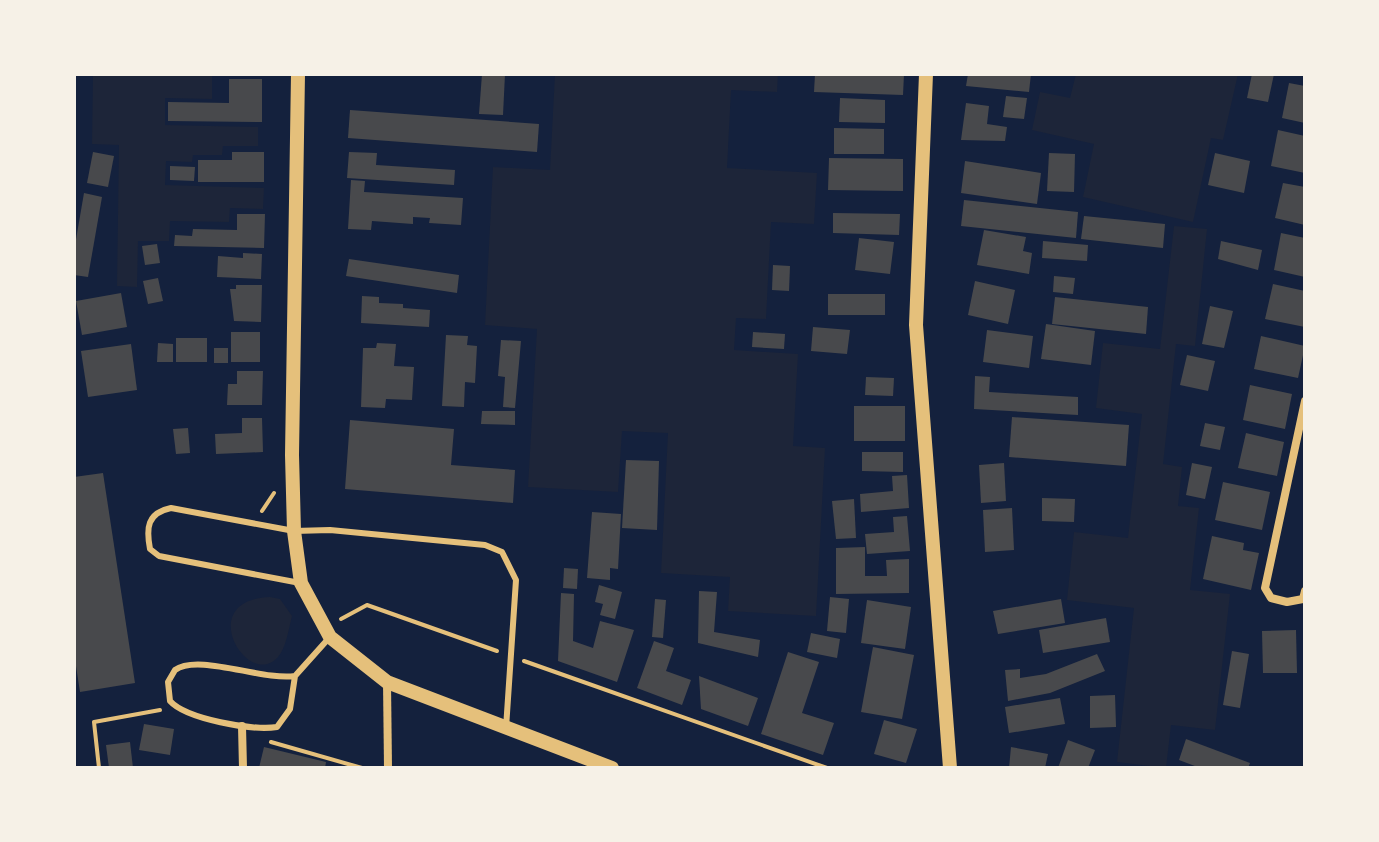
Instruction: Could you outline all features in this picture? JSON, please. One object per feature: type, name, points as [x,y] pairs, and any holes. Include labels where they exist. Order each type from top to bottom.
[{"type":"street","points":[[298,74],[293,492],[294,531],[301,583],[327,633],[387,682],[612,768]]},
{"type":"street","points":[[926,74],[916,325],[950,768]]},
{"type":"street","points":[[1305,401],[1265,588],[1271,598],[1287,602],[1303,599],[1305,591]]},
{"type":"street","points":[[387,682],[388,768]]},
{"type":"street","points":[[242,726],[243,768]]},
{"type":"lane","points":[[301,583],[159,556],[150,549],[147,534],[153,515],[171,508],[294,531],[330,530],[485,545],[502,552],[516,580],[506,728]]},
{"type":"lane","points":[[295,676],[278,679],[193,663],[173,673],[167,688],[176,707],[242,726],[267,729],[283,723],[290,709],[295,676],[327,633]]},
{"type":"path","points":[[261,512],[272,494],[293,492]]},
{"type":"path","points":[[327,633],[367,605],[827,768]]},
{"type":"path","points":[[99,768],[94,722],[158,709],[172,714]]},
{"type":"path","points":[[242,739],[263,740],[362,768]]},
{"type":"shaded area","points":[[93,74],[212,74],[212,99],[165,98],[165,125],[258,127],[258,146],[223,146],[222,155],[193,155],[192,162],[166,161],[165,185],[264,188],[263,209],[230,208],[229,222],[170,221],[169,241],[138,241],[137,287],[117,286],[119,145],[92,144]]},
{"type":"shaded area","points":[[555,74],[778,74],[777,92],[731,90],[727,168],[817,173],[814,224],[771,222],[766,319],[736,318],[734,350],[798,354],[793,446],[825,448],[816,616],[728,611],[730,577],[661,573],[668,433],[622,431],[618,492],[528,487],[537,329],[485,325],[493,167],[550,170]]},
{"type":"shaded area","points":[[1076,74],[1238,74],[1223,140],[1211,138],[1193,222],[1083,197],[1094,144],[1032,130],[1040,92],[1070,98]]},
{"type":"shaded area","points":[[1174,226],[1207,229],[1195,346],[1176,344],[1163,464],[1182,467],[1178,506],[1199,508],[1190,590],[1230,594],[1215,730],[1171,725],[1166,768],[1117,762],[1134,608],[1067,600],[1074,532],[1128,538],[1142,414],[1096,408],[1103,343],[1160,349]]},
{"type":"shaded area","points":[[270,597],[280,599],[292,616],[288,632],[278,657],[266,664],[253,662],[242,654],[234,641],[231,626],[235,612],[247,602]]},
{"type":"building","points":[[482,74],[505,74],[503,115],[479,114]]},
{"type":"building","points":[[815,74],[904,74],[903,95],[814,92]]},
{"type":"building","points":[[968,74],[1031,74],[1029,92],[966,86]]},
{"type":"building","points":[[1252,74],[1274,74],[1268,102],[1247,98]]},
{"type":"building","points":[[229,79],[262,79],[262,122],[168,121],[168,102],[229,103]]},
{"type":"building","points":[[1289,83],[1305,86],[1305,123],[1282,118]]},
{"type":"building","points":[[1006,96],[1027,98],[1024,119],[1003,117]]},
{"type":"building","points":[[840,98],[885,100],[885,123],[839,122]]},
{"type":"building","points":[[966,103],[989,106],[987,124],[1007,127],[1005,141],[961,140]]},
{"type":"building","points":[[350,110],[539,124],[537,152],[348,138]]},
{"type":"building","points":[[834,128],[884,129],[884,154],[834,154]]},
{"type":"building","points":[[1278,130],[1305,136],[1305,173],[1271,166]]},
{"type":"building","points":[[93,152],[114,156],[108,187],[87,183]]},
{"type":"building","points":[[232,152],[264,152],[264,182],[198,182],[198,160],[232,160]]},
{"type":"building","points":[[349,152],[377,153],[376,165],[455,170],[454,185],[347,178]]},
{"type":"building","points":[[1049,153],[1075,154],[1074,192],[1047,191]]},
{"type":"building","points":[[1215,153],[1250,161],[1244,193],[1208,185]]},
{"type":"building","points":[[829,158],[903,159],[903,191],[828,190]]},
{"type":"building","points":[[965,161],[1041,173],[1037,204],[961,193]]},
{"type":"building","points":[[170,166],[195,167],[194,181],[170,180]]},
{"type":"building","points":[[351,180],[365,181],[364,192],[463,198],[461,225],[429,223],[430,218],[413,217],[413,224],[372,221],[371,230],[348,229]]},
{"type":"building","points":[[1283,183],[1305,187],[1305,225],[1275,218]]},
{"type":"building","points":[[84,193],[102,197],[88,277],[74,275],[74,251]]},
{"type":"building","points":[[964,200],[1078,212],[1076,238],[961,226]]},
{"type":"building","points":[[833,213],[900,214],[899,235],[833,233]]},
{"type":"building","points":[[237,214],[265,214],[264,248],[174,246],[175,235],[192,236],[193,229],[237,230]]},
{"type":"building","points":[[1084,216],[1165,224],[1163,248],[1081,239]]},
{"type":"building","points":[[984,230],[1026,237],[1023,251],[1032,253],[1029,274],[977,265]]},
{"type":"building","points":[[1281,233],[1305,238],[1305,277],[1274,270]]},
{"type":"building","points":[[859,238],[894,242],[890,274],[855,270]]},
{"type":"building","points":[[1043,241],[1088,245],[1087,261],[1042,258]]},
{"type":"building","points":[[1221,241],[1262,250],[1258,270],[1218,259]]},
{"type":"building","points":[[157,244],[160,263],[145,265],[142,246]]},
{"type":"building","points":[[243,253],[262,254],[261,279],[217,277],[218,256],[243,258]]},
{"type":"building","points":[[349,259],[459,275],[457,293],[346,276]]},
{"type":"building","points":[[773,265],[790,266],[789,291],[772,290]]},
{"type":"building","points":[[1054,276],[1075,278],[1073,294],[1053,292]]},
{"type":"building","points":[[158,278],[163,301],[148,304],[143,281]]},
{"type":"building","points":[[975,281],[1015,290],[1008,324],[968,315]]},
{"type":"building","points":[[1273,284],[1305,291],[1305,327],[1265,319]]},
{"type":"building","points":[[236,285],[262,285],[261,322],[234,321],[230,289],[236,289]]},
{"type":"building","points":[[121,293],[127,327],[82,335],[76,301]]},
{"type":"building","points":[[828,294],[885,294],[885,315],[828,315]]},
{"type":"building","points":[[362,296],[379,297],[379,303],[403,304],[403,308],[430,310],[429,327],[361,323]]},
{"type":"building","points":[[1055,297],[1148,307],[1146,334],[1052,324]]},
{"type":"building","points":[[1210,306],[1233,311],[1224,348],[1202,344]]},
{"type":"building","points":[[1046,324],[1095,331],[1091,365],[1041,359]]},
{"type":"building","points":[[813,327],[850,330],[847,354],[811,351]]},
{"type":"building","points":[[987,330],[1033,336],[1029,368],[983,362]]},
{"type":"building","points":[[231,332],[260,332],[260,362],[231,362]]},
{"type":"building","points":[[753,332],[785,334],[784,349],[752,347]]},
{"type":"building","points":[[446,335],[468,336],[467,345],[477,346],[475,383],[465,382],[464,407],[442,406]]},
{"type":"building","points":[[1261,336],[1305,346],[1298,378],[1254,369]]},
{"type":"building","points":[[176,338],[207,338],[207,362],[176,362]]},
{"type":"building","points":[[501,340],[521,341],[515,408],[503,407],[505,377],[498,376]]},
{"type":"building","points":[[158,343],[173,344],[173,362],[157,362]]},
{"type":"building","points":[[377,343],[396,344],[394,366],[414,367],[412,400],[386,399],[385,408],[361,407],[363,348],[376,348]]},
{"type":"building","points":[[131,344],[137,390],[88,397],[81,351]]},
{"type":"building","points":[[214,348],[228,348],[228,363],[214,363]]},
{"type":"building","points":[[1187,355],[1215,361],[1208,391],[1180,385]]},
{"type":"building","points":[[237,371],[263,371],[262,405],[227,405],[228,384],[237,384]]},
{"type":"building","points":[[975,376],[990,377],[989,392],[1078,397],[1078,415],[974,409]]},
{"type":"building","points":[[866,377],[894,378],[893,396],[865,395]]},
{"type":"building","points":[[1250,385],[1292,394],[1285,429],[1243,420]]},
{"type":"building","points":[[854,406],[905,406],[905,441],[854,441]]},
{"type":"building","points":[[482,411],[515,411],[515,425],[481,424]]},
{"type":"building","points":[[1012,417],[1129,425],[1126,466],[1009,457]]},
{"type":"building","points":[[242,418],[262,418],[263,452],[216,454],[215,434],[242,433]]},
{"type":"building","points":[[350,420],[454,429],[451,465],[515,470],[513,503],[345,489]]},
{"type":"building","points":[[1205,423],[1225,427],[1220,450],[1200,446]]},
{"type":"building","points":[[188,428],[190,453],[176,454],[173,429]]},
{"type":"building","points":[[1246,433],[1284,442],[1277,476],[1238,468]]},
{"type":"building","points":[[862,452],[903,452],[903,472],[862,471]]},
{"type":"building","points":[[626,460],[659,461],[657,530],[622,528]]},
{"type":"building","points":[[1004,463],[1006,501],[981,503],[979,465]]},
{"type":"building","points":[[1192,463],[1212,467],[1205,499],[1186,495]]},
{"type":"building","points":[[103,473],[135,683],[80,692],[74,653],[74,477]]},
{"type":"building","points":[[907,475],[909,508],[861,512],[860,494],[893,491],[892,476]]},
{"type":"building","points":[[1223,482],[1270,492],[1262,530],[1215,520]]},
{"type":"building","points":[[1042,498],[1075,499],[1074,522],[1042,521]]},
{"type":"building","points":[[854,499],[856,538],[836,539],[832,501]]},
{"type":"building","points":[[1012,508],[1014,550],[985,552],[983,510]]},
{"type":"building","points":[[592,512],[621,514],[618,569],[610,568],[610,580],[587,578]]},
{"type":"building","points":[[907,516],[910,551],[867,554],[865,534],[894,532],[893,517]]},
{"type":"building","points":[[1212,536],[1244,543],[1243,550],[1259,553],[1251,590],[1203,579]]},
{"type":"building","points":[[865,547],[865,576],[887,576],[886,560],[909,559],[909,593],[836,594],[836,548]]},
{"type":"building","points":[[564,568],[578,569],[577,589],[563,588]]},
{"type":"building","points":[[599,585],[622,592],[615,619],[600,615],[603,604],[595,602]]},
{"type":"building","points":[[699,591],[717,592],[714,632],[760,640],[758,657],[698,643]]},
{"type":"building","points":[[561,593],[574,594],[573,641],[593,648],[600,621],[634,630],[617,682],[558,661]]},
{"type":"building","points":[[830,597],[849,599],[846,633],[827,631]]},
{"type":"building","points":[[655,599],[666,600],[663,638],[652,637]]},
{"type":"building","points":[[1061,599],[1065,623],[998,634],[993,611]]},
{"type":"building","points":[[867,600],[911,607],[905,649],[861,643]]},
{"type":"building","points":[[1106,618],[1110,642],[1043,653],[1039,630]]},
{"type":"building","points":[[1296,630],[1297,673],[1263,673],[1262,631]]},
{"type":"building","points":[[811,633],[840,639],[837,658],[807,652]]},
{"type":"building","points":[[654,641],[674,648],[666,671],[691,680],[682,705],[637,688]]},
{"type":"building","points":[[873,647],[914,655],[902,719],[861,712]]},
{"type":"building","points":[[1232,651],[1249,654],[1240,708],[1223,705]]},
{"type":"building","points":[[788,652],[819,662],[802,713],[834,723],[823,755],[761,734]]},
{"type":"building","points":[[1097,654],[1105,671],[1050,693],[1008,701],[1005,670],[1020,669],[1020,678],[1046,674]]},
{"type":"building","points":[[699,676],[758,698],[748,726],[701,709]]},
{"type":"building","points":[[1115,695],[1116,727],[1090,728],[1090,696]]},
{"type":"building","points":[[1060,698],[1065,724],[1009,733],[1005,707]]},
{"type":"building","points":[[884,720],[917,729],[906,763],[874,754]]},
{"type":"building","points":[[144,724],[174,729],[170,755],[139,750]]},
{"type":"building","points":[[1186,739],[1250,763],[1248,768],[1200,768],[1179,760]]},
{"type":"building","points":[[1068,740],[1095,750],[1088,768],[1058,768]]},
{"type":"building","points":[[130,742],[133,768],[109,768],[106,745]]},
{"type":"building","points":[[264,747],[326,762],[325,768],[259,768]]},
{"type":"building","points":[[1011,747],[1048,754],[1045,768],[1009,768]]}]
